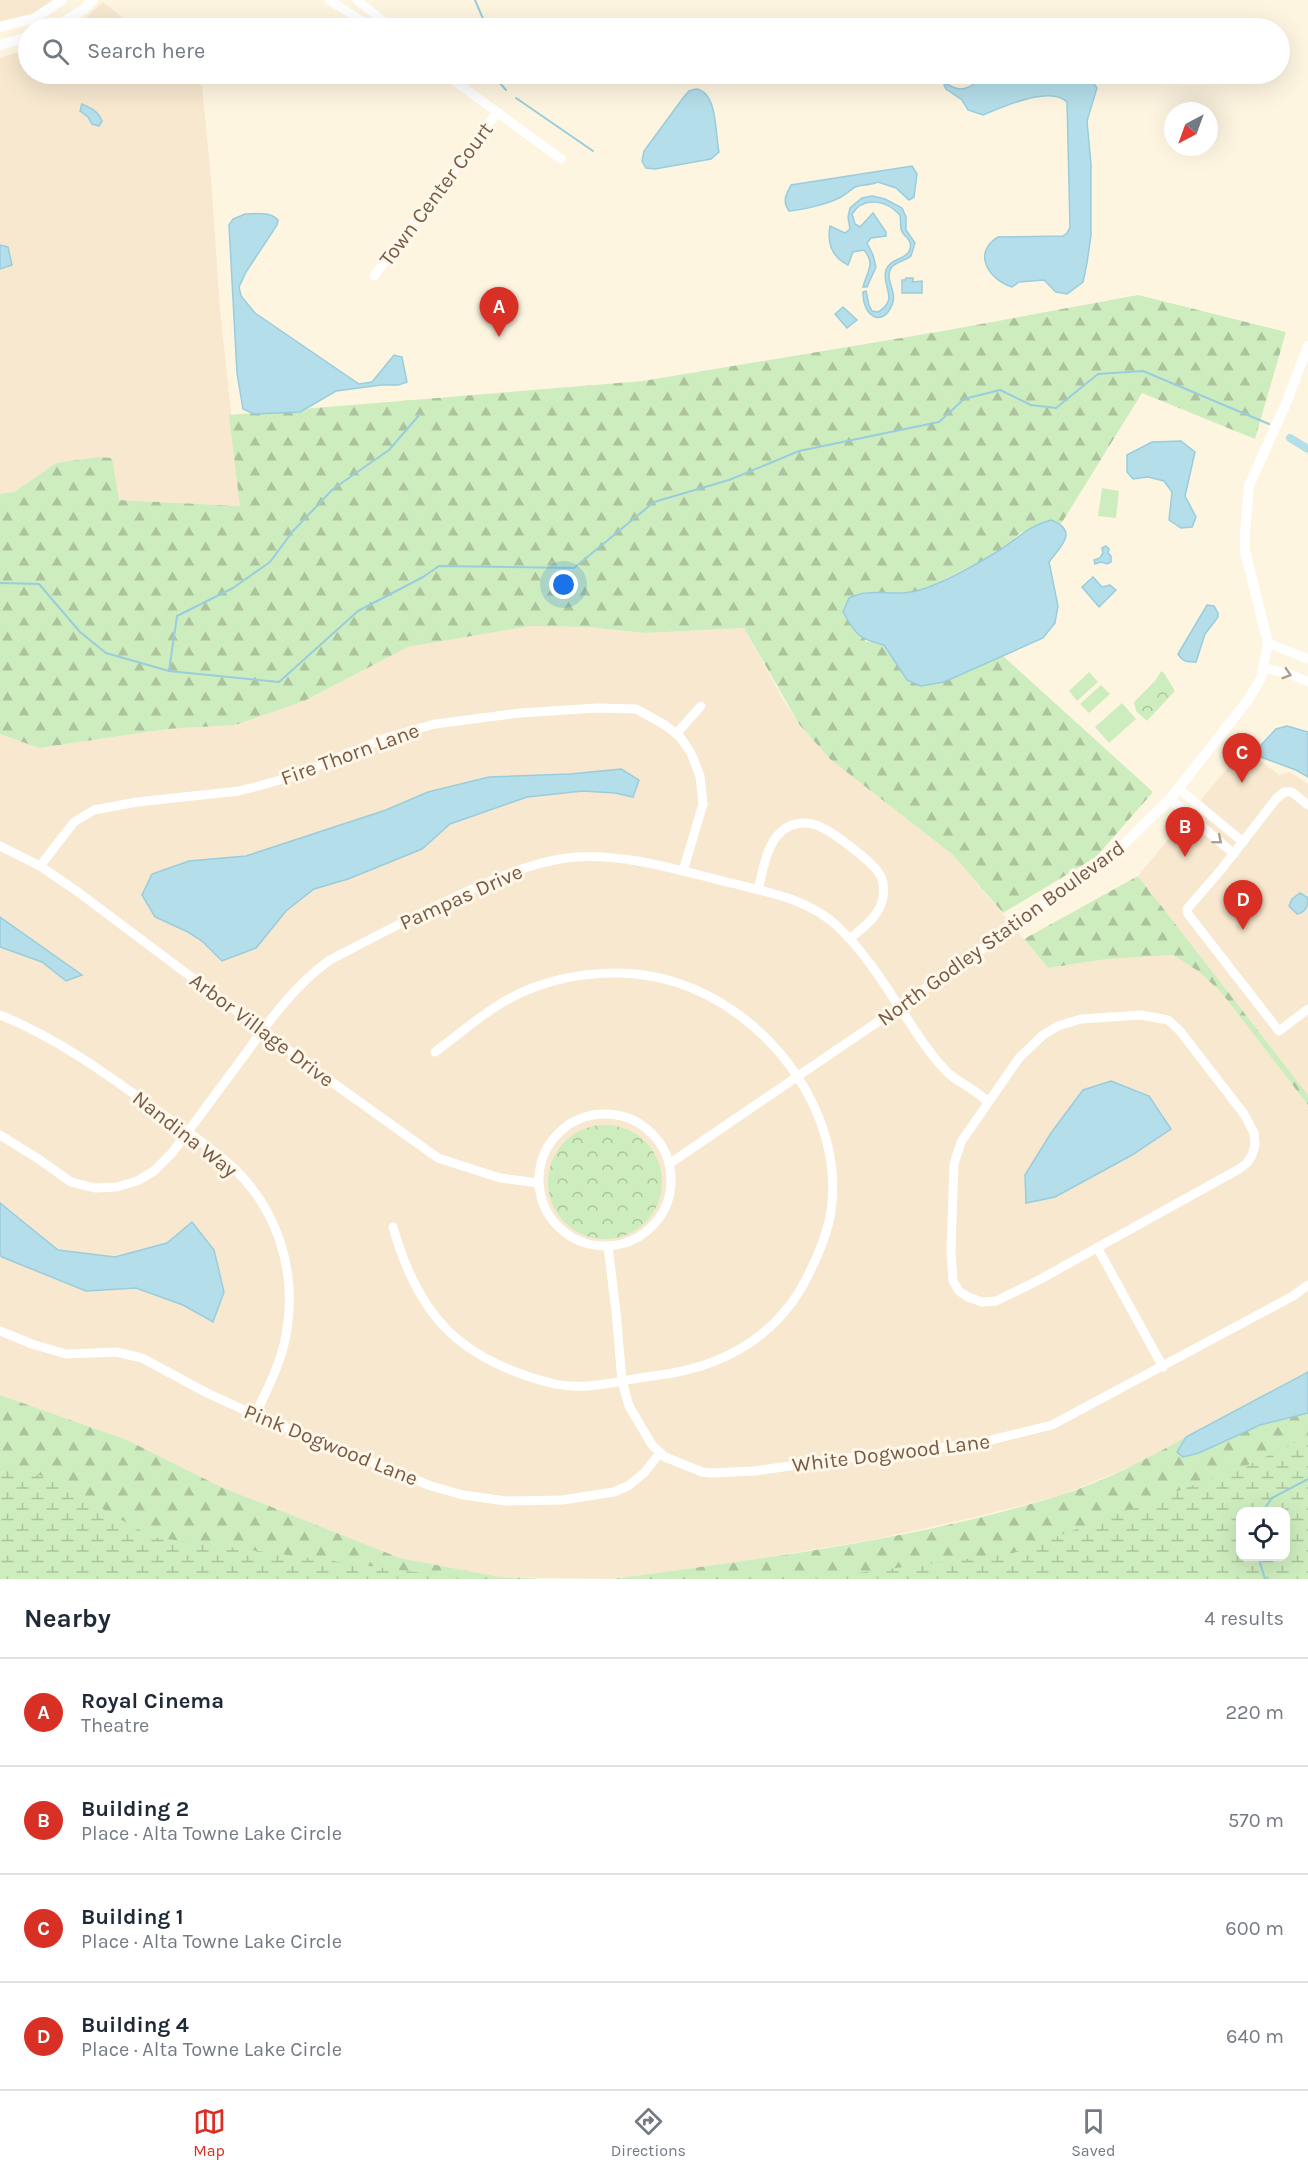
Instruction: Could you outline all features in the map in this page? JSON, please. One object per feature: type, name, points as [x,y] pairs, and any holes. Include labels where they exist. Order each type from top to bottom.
[{"type":"street","points":[[35,18],[62,0]]},
{"type":"street","points":[[69,18],[93,0]]},
{"type":"street","points":[[357,0],[380,18]]},
{"type":"street","points":[[334,2],[358,18]]},
{"type":"street","points":[[0,27],[18,22]]},
{"type":"street","points":[[0,45],[18,40]]},
{"type":"street","points":[[458,84],[561,159]]},
{"type":"street","name":"Town Center Court","points":[[374,276],[497,113]]},
{"type":"street","name":"North Godley Station Boulevard","points":[[669,1164],[901,1006],[1123,846],[1170,799],[1248,700],[1261,678],[1268,643],[1245,551],[1249,486],[1287,401],[1308,346]]},
{"type":"street","name":"North Godley Station Boulevard","points":[[1287,401],[1308,365]]},
{"type":"street","points":[[1268,643],[1308,659]]},
{"type":"street","points":[[1264,668],[1290,674],[1308,682]]},
{"type":"street","points":[[676,734],[701,706]]},
{"type":"street","name":"Fire Thorn Lane","points":[[40,866],[74,822],[94,810],[262,785],[287,778],[389,736],[435,724],[520,713],[608,708],[636,709],[665,725],[676,734],[691,753],[700,776],[703,804],[683,871]]},
{"type":"street","points":[[1178,788],[1243,842]]},
{"type":"street","points":[[1308,805],[1292,792],[1284,792],[1187,909],[1188,914],[1279,1031],[1308,1009]]},
{"type":"street","points":[[1170,799],[1234,854]]},
{"type":"street","points":[[758,890],[767,855],[780,832],[792,825],[805,822],[816,824],[871,863],[880,874],[884,884],[880,908],[850,939]]},
{"type":"street","name":"Arbor Village Drive","points":[[0,846],[40,866],[315,1070],[438,1158],[500,1178],[539,1183]]},
{"type":"street","name":"Pampas Drive","points":[[0,1136],[71,1182],[95,1188],[117,1187],[137,1181],[154,1171],[172,1153],[263,1030],[313,972],[330,960],[430,908],[523,868],[574,857],[643,861],[803,903],[835,924],[850,939],[948,1073],[979,1093],[988,1102]]},
{"type":"street","points":[[393,1227],[402,1260],[423,1301],[444,1326],[473,1352],[514,1373],[562,1386],[597,1385],[680,1373],[715,1362],[742,1348],[771,1328],[795,1298],[813,1267],[831,1211],[832,1181],[829,1152],[816,1108],[798,1078],[772,1045],[742,1017],[714,1000],[676,982],[640,975],[578,975],[531,988],[499,1003],[435,1052]]},
{"type":"street","name":"Nandina Way","points":[[0,1015],[62,1044],[95,1065],[229,1164],[256,1194],[279,1234],[289,1281],[289,1312],[286,1337],[273,1375],[255,1415]]},
{"type":"street","points":[[1141,1015],[1168,1020],[1180,1031],[1245,1114],[1254,1133],[1255,1145],[1247,1163],[996,1301],[982,1302],[959,1291],[953,1281],[951,1250],[954,1164],[961,1142],[988,1102],[1019,1058],[1043,1035],[1058,1026],[1081,1019],[1141,1015]]},
{"type":"street","points":[[604,1114],[620,1116],[635,1122],[648,1131],[658,1143],[669,1164],[670,1191],[664,1208],[655,1223],[632,1240],[608,1246],[584,1242],[563,1231],[550,1217],[541,1199],[539,1183],[541,1162],[548,1146],[567,1126],[589,1116],[604,1114]]},
{"type":"street","name":"White Dogwood Lane","points":[[608,1246],[622,1382],[628,1406],[652,1445],[665,1457],[712,1473],[754,1471],[892,1452],[975,1444],[1054,1424],[1293,1296],[1308,1285]]},
{"type":"street","points":[[1097,1247],[1163,1367]]},
{"type":"street","name":"Pink Dogwood Lane","points":[[0,1331],[66,1354],[116,1352],[142,1358],[207,1393],[255,1415],[431,1486],[463,1495],[506,1501],[562,1500],[614,1492],[628,1486],[644,1473],[660,1453]]},
{"type":"shaded area","points":[[0,0],[56,0],[34,15],[0,25]]},
{"type":"shaded area","points":[[103,2],[123,18],[86,18]]},
{"type":"shaded area","points":[[18,52],[18,84],[200,84],[202,86],[220,308],[241,506],[118,500],[112,458],[97,457],[56,463],[14,492],[0,494],[0,58]]},
{"type":"shaded area","points":[[530,626],[588,627],[645,633],[744,628],[782,698],[799,724],[830,759],[953,855],[1048,968],[1107,959],[1173,955],[1198,971],[1221,992],[1308,1105],[1308,1372],[1137,1464],[1059,1496],[871,1540],[740,1562],[612,1579],[500,1577],[400,1558],[221,1487],[127,1440],[0,1395],[0,734],[39,748],[167,729],[235,725],[304,701],[408,647]]},
{"type":"shaded area","points":[[1244,748],[1279,775],[1290,772],[1308,784],[1308,1095],[1138,876]]},
{"type":"green space","points":[[1138,295],[1286,332],[1255,439],[1142,393],[1061,524],[1051,520],[1020,533],[987,558],[924,589],[900,594],[865,592],[865,641],[884,645],[893,658],[944,682],[1003,656],[1153,792],[1096,857],[1003,913],[953,855],[830,759],[799,724],[744,628],[645,633],[588,627],[530,626],[408,647],[304,701],[235,725],[167,729],[39,748],[0,734],[0,494],[14,492],[56,463],[97,457],[112,458],[119,500],[240,506],[229,415],[643,381],[943,331]]},
{"type":"green space","points":[[1102,488],[1119,491],[1116,518],[1098,516]]},
{"type":"green space","points":[[1161,671],[1175,691],[1147,721],[1136,711],[1134,702],[1155,681]]},
{"type":"green space","points":[[1089,672],[1098,682],[1077,701],[1069,691]]},
{"type":"green space","points":[[1101,685],[1110,694],[1089,713],[1080,704]]},
{"type":"green space","points":[[1122,703],[1136,719],[1109,743],[1095,727]]},
{"type":"green space","points":[[1138,876],[1308,1095],[1308,1105],[1221,992],[1198,971],[1173,955],[1107,959],[1048,968],[1024,939]]},
{"type":"green space","points":[[605,1125],[627,1130],[645,1142],[657,1160],[662,1182],[657,1204],[645,1222],[627,1234],[605,1239],[583,1234],[565,1222],[553,1204],[548,1182],[553,1160],[565,1142],[583,1130]]},
{"type":"green space","points":[[0,1395],[127,1440],[221,1487],[400,1558],[500,1577],[545,1579],[0,1579]]},
{"type":"green space","points":[[1308,1413],[1308,1579],[612,1579],[837,1546],[949,1525],[1075,1490],[1124,1470],[1186,1437],[1177,1452],[1183,1457],[1200,1453],[1260,1425]]},
{"type":"green space","points":[[1308,1436],[1308,1579],[810,1579],[1013,1553],[1255,1462]]},
{"type":"green space","points":[[0,1462],[48,1478],[152,1537],[467,1579],[0,1579]]},
{"type":"water","points":[[974,84],[1094,84],[1097,88],[1087,121],[1091,164],[1091,235],[1087,263],[1083,282],[1067,294],[1056,292],[1044,280],[1019,282],[1012,287],[990,272],[985,258],[990,243],[998,237],[1063,236],[1067,233],[1070,227],[1067,102],[1060,97],[1038,97],[1026,99],[983,115],[968,110],[962,100],[944,85],[960,89]]},
{"type":"water","points":[[696,89],[703,92],[712,106],[719,152],[711,159],[655,169],[646,168],[642,161],[644,151],[683,98],[689,91]]},
{"type":"water","points":[[82,104],[91,108],[98,115],[102,121],[99,126],[92,124],[88,117],[80,111]]},
{"type":"water","points":[[912,166],[917,174],[914,197],[909,200],[896,188],[878,182],[855,187],[839,198],[801,209],[789,211],[785,201],[791,185]]},
{"type":"water","points":[[872,196],[885,199],[902,208],[906,217],[906,230],[915,243],[911,256],[895,264],[889,272],[893,296],[892,305],[888,312],[878,317],[869,313],[863,292],[866,291],[872,311],[878,312],[888,302],[886,270],[891,263],[906,255],[911,246],[901,229],[900,215],[889,206],[876,202],[863,204],[852,214],[855,224],[860,227],[873,213],[886,232],[886,236],[871,238],[867,243],[876,267],[867,287],[863,287],[870,268],[868,255],[864,250],[853,252],[848,265],[834,254],[829,238],[830,226],[845,233],[850,229],[848,217],[850,208],[862,198]]},
{"type":"water","points":[[245,214],[267,214],[278,220],[239,287],[241,296],[255,313],[359,384],[372,382],[394,355],[402,357],[407,382],[398,385],[336,391],[300,412],[254,414],[243,409],[237,373],[229,225],[233,219]]},
{"type":"water","points":[[0,245],[8,247],[12,265],[0,269]]},
{"type":"water","points":[[913,278],[913,282],[922,281],[922,293],[902,293],[902,280]]},
{"type":"water","points":[[843,307],[857,320],[847,328],[835,314]]},
{"type":"water","points":[[1181,441],[1195,452],[1185,496],[1196,517],[1192,527],[1181,528],[1169,520],[1172,492],[1164,481],[1148,477],[1133,479],[1127,472],[1127,455],[1152,442]]},
{"type":"water","points":[[1051,520],[1060,524],[1066,534],[1062,545],[1049,562],[1058,606],[1055,623],[1043,638],[944,682],[921,686],[907,680],[884,645],[869,641],[859,635],[843,612],[849,598],[864,593],[918,591],[945,580],[1000,550],[1029,529]]},
{"type":"water","points":[[1106,546],[1109,549],[1111,562],[1095,564],[1094,560],[1100,558],[1103,553],[1102,548]]},
{"type":"water","points":[[1093,577],[1102,587],[1110,585],[1116,590],[1099,607],[1082,587]]},
{"type":"water","points":[[1207,605],[1214,606],[1218,617],[1205,634],[1196,662],[1186,661],[1178,654]]},
{"type":"water","points":[[1287,726],[1308,732],[1308,777],[1261,757],[1260,746],[1276,729]]},
{"type":"water","points":[[621,769],[639,780],[633,797],[615,793],[583,791],[527,797],[450,824],[422,849],[348,879],[314,889],[286,911],[256,948],[222,961],[202,941],[155,917],[142,895],[152,874],[189,861],[246,856],[386,810],[428,792],[489,777],[570,774]]},
{"type":"water","points":[[1300,893],[1308,898],[1308,901],[1304,911],[1297,914],[1289,906],[1292,899]]},
{"type":"water","points":[[0,917],[82,975],[66,981],[42,962],[0,947]]},
{"type":"water","points":[[1111,1081],[1149,1096],[1171,1129],[1132,1155],[1055,1197],[1026,1203],[1025,1175],[1051,1133],[1083,1090]]},
{"type":"water","points":[[0,1203],[58,1250],[115,1257],[167,1243],[192,1222],[214,1250],[224,1292],[213,1322],[183,1305],[136,1288],[86,1291],[2,1257],[0,1255]]},
{"type":"water","points":[[1308,1372],[1308,1413],[1260,1425],[1199,1453],[1183,1457],[1177,1452],[1186,1437]]},
{"type":"waterway","points":[[475,0],[483,18]]},
{"type":"waterway","points":[[501,84],[506,90]]},
{"type":"waterway","points":[[516,98],[593,151]]},
{"type":"waterway","points":[[420,414],[389,450],[333,489],[293,531],[270,562],[233,588],[177,616],[169,671],[279,682],[358,611],[423,577],[439,566],[574,568],[654,502],[729,480],[799,451],[939,422],[964,399],[1000,390],[1031,405],[1056,408],[1098,374],[1143,371],[1269,424]]},
{"type":"waterway","points":[[1290,438],[1308,449]]},
{"type":"waterway","points":[[0,583],[39,584],[80,632],[106,653],[169,671]]},
{"type":"waterway","points":[[1266,1507],[1272,1498],[1308,1479]]},
{"type":"waterway","points":[[1260,1561],[1265,1579]]},
{"type":"place","name":"Royal Cinema","points":[[499,337]]},
{"type":"place","name":"Building 1","points":[[1242,783]]},
{"type":"place","name":"Building 2","points":[[1185,857]]},
{"type":"place","name":"Building 4","points":[[1243,930]]}]
